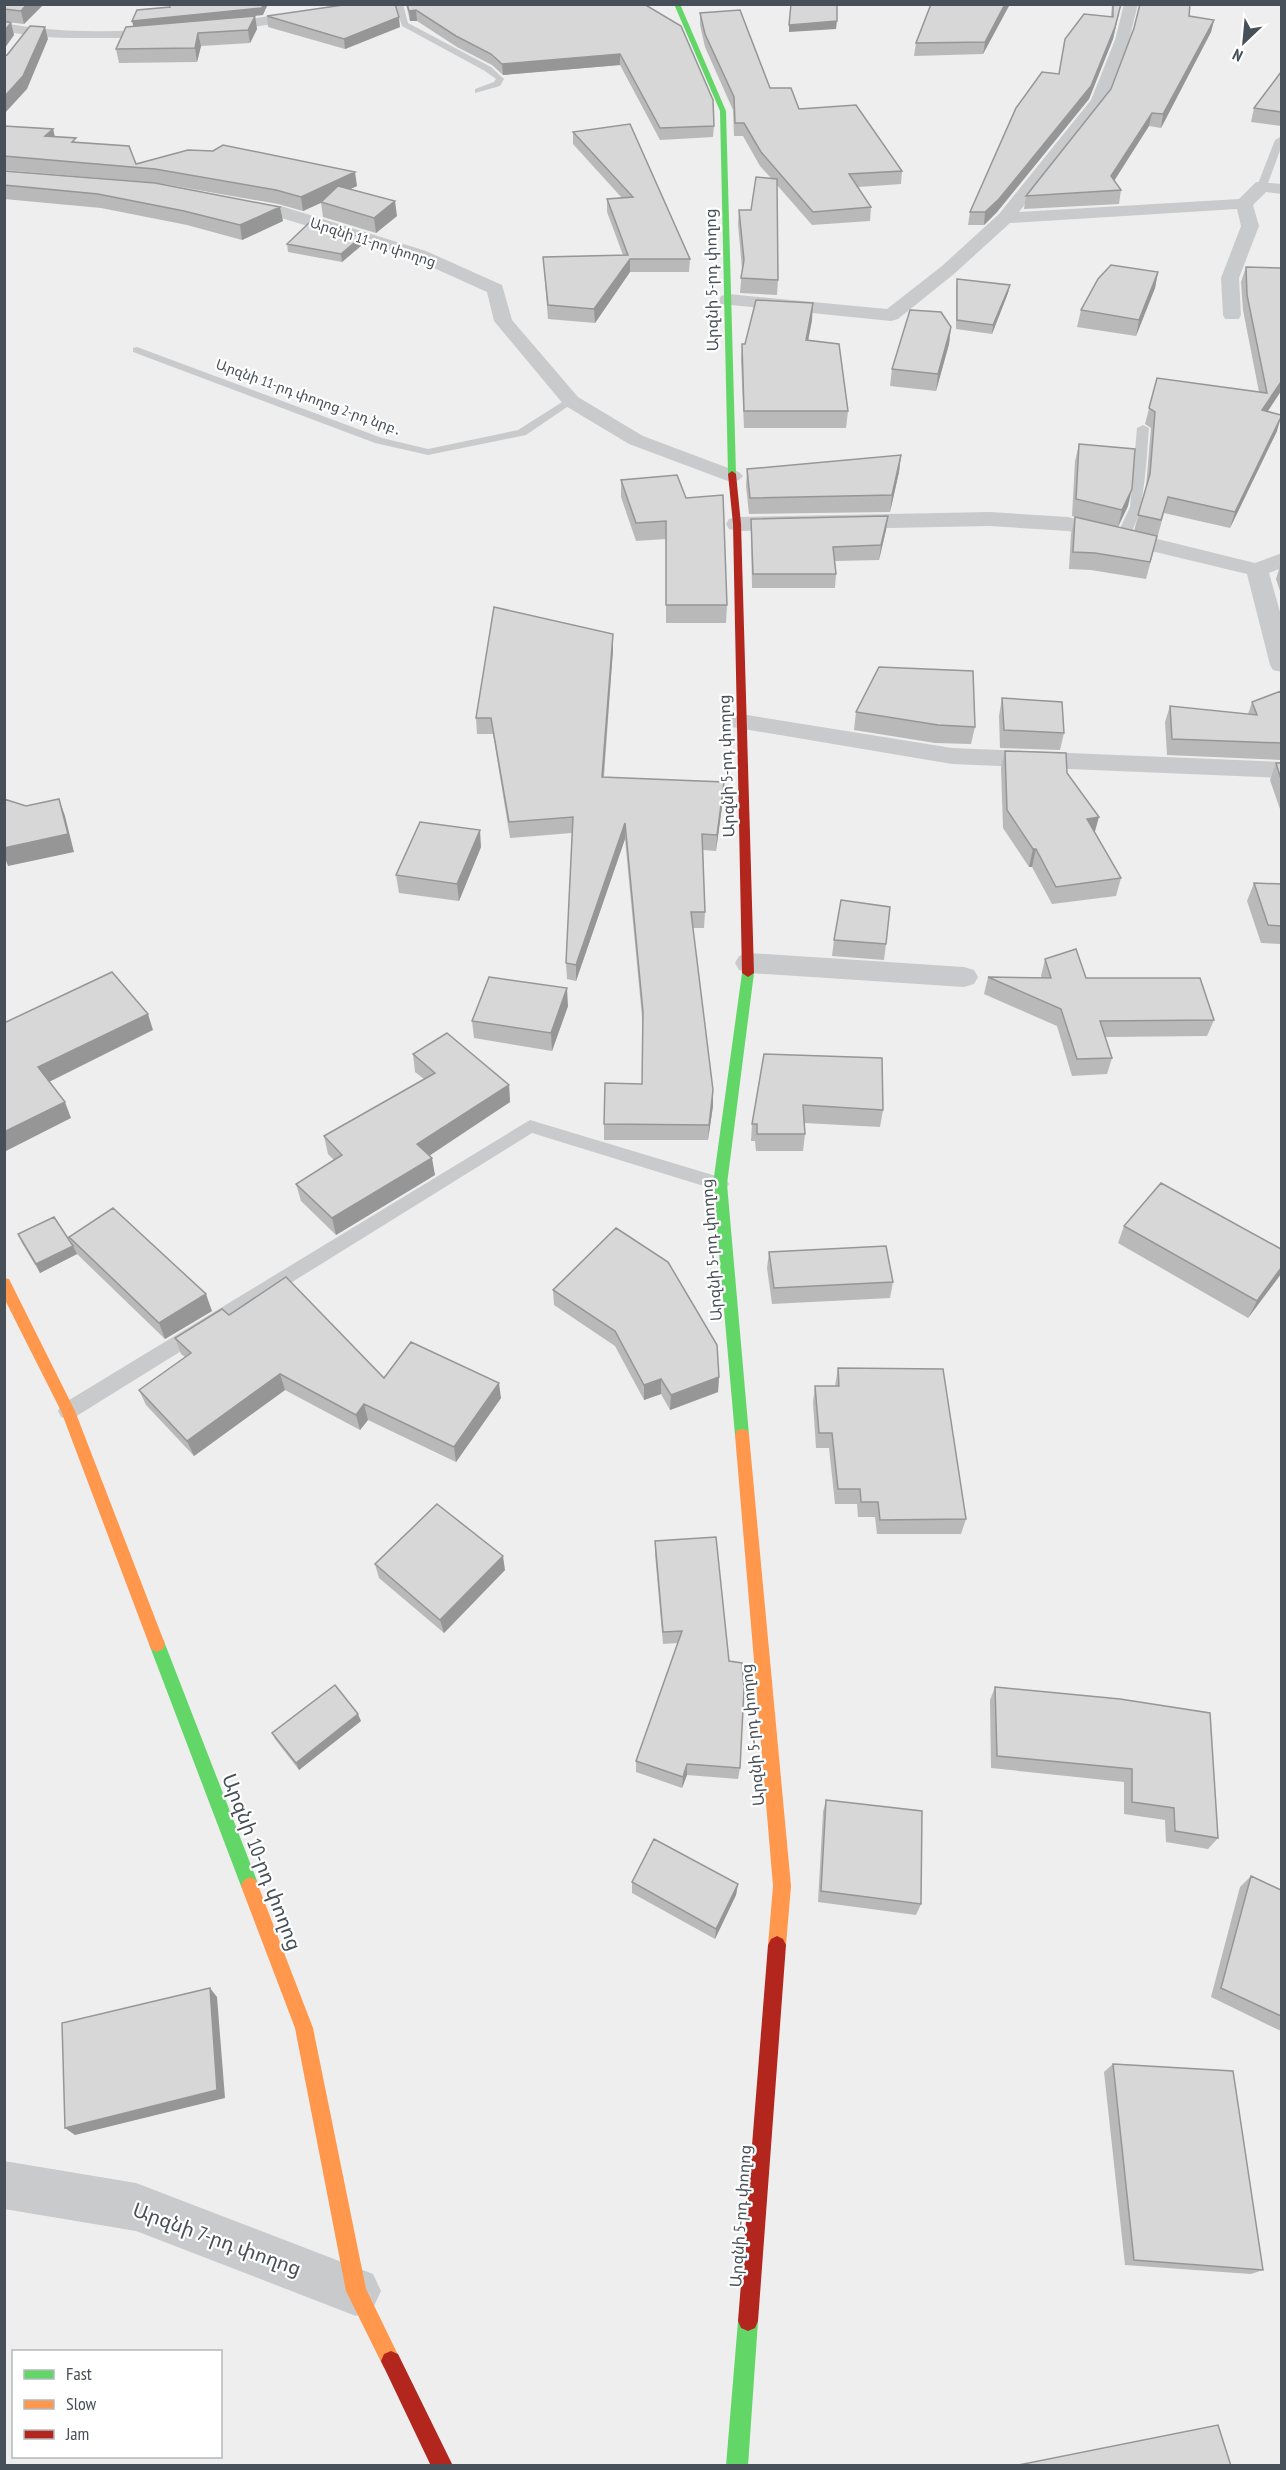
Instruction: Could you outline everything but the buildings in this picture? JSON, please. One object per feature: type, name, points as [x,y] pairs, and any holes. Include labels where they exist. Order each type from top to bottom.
[{"type":"street","points":[[4,27],[27,32],[103,35],[177,33],[380,4]]},
{"type":"street","name":"Արզնի 5-րդ փողոց","points":[[677,4],[723,111],[732,476],[737,524],[749,963],[720,1184],[782,1886],[737,2466]]},
{"type":"street","points":[[728,300],[891,315],[948,270],[1005,218],[1098,101],[1122,40],[1131,4]]},
{"type":"street","points":[[16,48],[27,32]]},
{"type":"street","points":[[1005,218],[1244,204],[1262,186],[1281,189]]},
{"type":"street","name":"Արզնի 11-րդ փողոց","points":[[224,201],[278,211],[420,255],[495,289],[503,321],[571,401],[636,440],[732,476]]},
{"type":"street","points":[[1232,315],[1230,278],[1250,226],[1244,204]]},
{"type":"street","points":[[737,524],[990,519],[1068,524],[1257,570],[1281,560]]},
{"type":"street","points":[[1257,570],[1281,665]]},
{"type":"street","points":[[741,722],[952,756],[1281,770]]},
{"type":"street","points":[[749,963],[964,977]]},
{"type":"street","name":"Արզնի 10-րդ փողոց","points":[[4,1283],[68,1411],[304,2028],[356,2291],[443,2466]]},
{"type":"street","name":"Արզնի 7-րդ փողոց","points":[[4,2186],[136,2207],[356,2291]]},
{"type":"lane","points":[[399,4],[405,24],[488,69],[500,79],[497,84],[478,91]]},
{"type":"lane","points":[[1262,186],[1281,138]]},
{"type":"lane","name":"Արզնի 11-րդ փողոց 2-րդ նրբ․","points":[[137,350],[379,441],[428,452],[522,433],[571,401]]},
{"type":"lane","points":[[1122,537],[1136,507],[1143,428]]},
{"type":"lane","points":[[68,1411],[530,1126],[720,1184]]},
{"type":"traffic: fast","points":[[677,4],[723,111],[732,474]]},
{"type":"traffic: fast","points":[[742,1435],[720,1184],[748,973]]},
{"type":"traffic: fast","points":[[157,1644],[250,1886]]},
{"type":"traffic: fast","points":[[737,2466],[748,2321]]},
{"type":"traffic: slow","points":[[4,1283],[68,1411],[157,1644]]},
{"type":"traffic: slow","points":[[742,1435],[782,1886],[777,1945]]},
{"type":"traffic: slow","points":[[250,1886],[304,2028],[356,2291],[391,2361]]},
{"type":"traffic: jam","points":[[732,474],[737,524],[748,973]]},
{"type":"traffic: jam","points":[[748,2321],[777,1945]]},
{"type":"traffic: jam","points":[[391,2361],[443,2466]]}]
